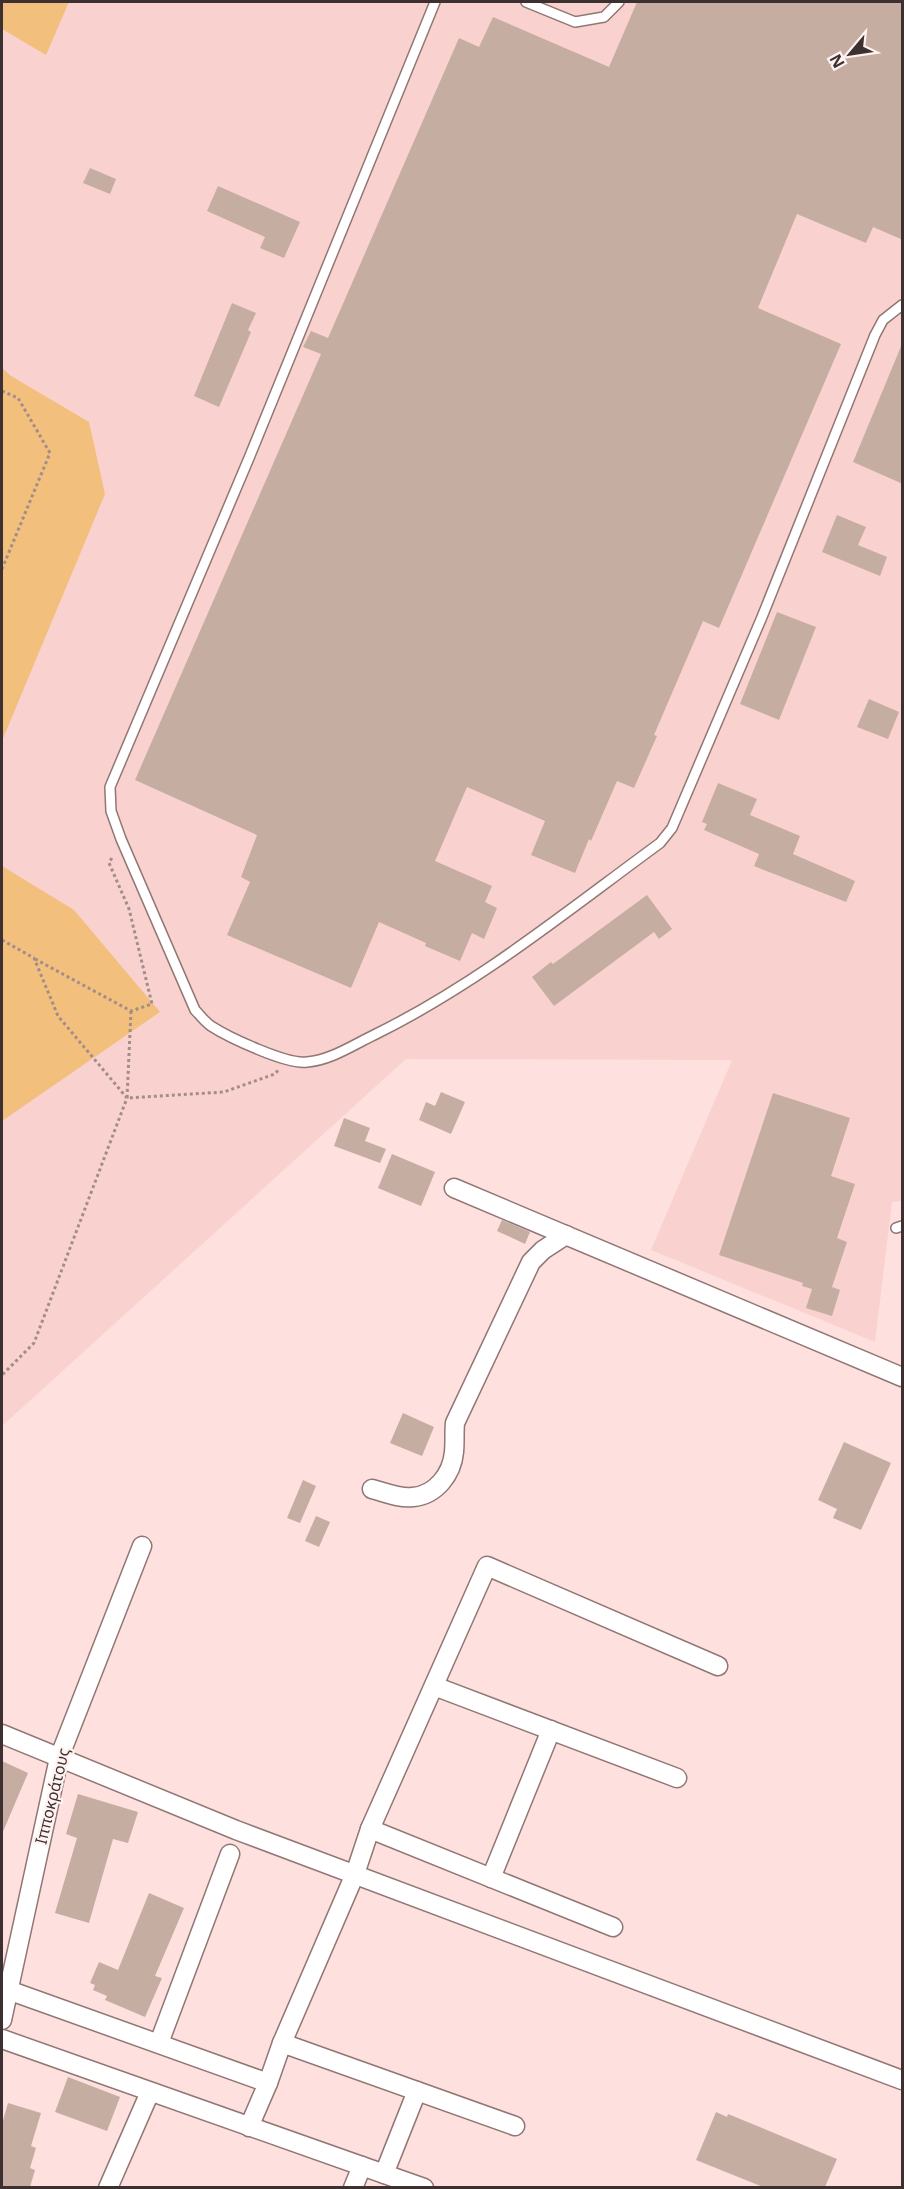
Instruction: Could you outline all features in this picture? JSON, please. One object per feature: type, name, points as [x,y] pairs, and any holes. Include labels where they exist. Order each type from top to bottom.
[{"type":"street","points":[[454,1188],[903,1377]]},
{"type":"street","points":[[372,1489],[412,1498],[430,1492],[442,1482],[454,1453],[455,1424],[531,1262],[543,1250],[566,1235]]},
{"type":"street","name":"Ιπποκράτους","points":[[2,2019],[59,1758],[142,1546]]},
{"type":"street","points":[[249,2127],[282,2043],[355,1874],[370,1829],[487,1566],[718,1666]]},
{"type":"street","points":[[434,1686],[677,1778]]},
{"type":"street","points":[[491,1878],[551,1730]]},
{"type":"street","points":[[2,1734],[236,1830],[903,2080]]},
{"type":"street","points":[[370,1829],[613,1927]]},
{"type":"street","points":[[159,2043],[230,1854]]},
{"type":"street","points":[[8,1990],[268,2083]]},
{"type":"street","points":[[2,2039],[424,2187]]},
{"type":"street","points":[[282,2043],[515,2126]]},
{"type":"street","points":[[384,2174],[417,2091]]},
{"type":"street","points":[[108,2187],[150,2092]]},
{"type":"street","points":[[353,2187],[362,2166]]},
{"type":"lane","points":[[435,2],[249,458],[110,787],[111,811],[121,839],[195,1010],[208,1024],[232,1038],[288,1060],[305,1063],[324,1059],[414,1016],[483,973],[660,843],[672,828],[762,617],[875,335],[883,320],[903,305]]},
{"type":"lane","points":[[526,2],[576,22],[604,18],[620,2]]},
{"type":"path","points":[[2,391],[18,399],[50,453],[2,569]]},
{"type":"path","points":[[2,940],[131,1011],[152,1004],[129,909],[109,863],[121,839]]},
{"type":"path","points":[[34,958],[58,1016],[127,1098]]},
{"type":"path","points":[[2,1375],[34,1343],[127,1098],[131,1011]]},
{"type":"path","points":[[127,1098],[224,1092],[275,1074],[288,1060]]},
{"type":"shaded area","points":[[2,2],[902,2],[902,1201],[892,1202],[875,1342],[651,1250],[732,1060],[406,1059],[2,1426]]},
{"type":"shaded area","points":[[2,2],[69,2],[46,55],[2,29]]},
{"type":"shaded area","points":[[2,368],[11,376],[89,422],[105,494],[2,741]]},
{"type":"shaded area","points":[[2,866],[74,910],[160,1012],[2,1121]]},
{"type":"building","points":[[637,2],[903,2],[903,240],[873,227],[866,243],[797,214],[758,308],[841,344],[719,628],[703,621],[634,788],[617,781],[575,873],[531,855],[545,821],[467,787],[435,861],[492,886],[485,902],[497,908],[484,939],[472,933],[460,961],[379,922],[351,988],[227,935],[250,882],[241,877],[257,835],[135,780],[321,354],[303,347],[311,331],[328,338],[459,38],[479,47],[493,17],[609,67]]},
{"type":"building","points":[[90,168],[116,179],[110,194],[83,183]]},
{"type":"building","points":[[218,186],[300,222],[284,258],[260,248],[265,237],[207,211]]},
{"type":"building","points":[[232,303],[256,313],[248,330],[251,332],[219,407],[194,396]]},
{"type":"building","points":[[903,344],[903,484],[853,462]]},
{"type":"building","points":[[837,515],[866,527],[858,545],[887,557],[880,576],[822,552]]},
{"type":"building","points":[[777,612],[816,627],[779,720],[740,704]]},
{"type":"building","points":[[869,699],[899,712],[888,739],[857,727]]},
{"type":"building","points":[[718,783],[757,799],[750,815],[800,836],[793,854],[855,881],[846,902],[754,866],[759,854],[704,830],[707,824],[702,822]]},
{"type":"building","points":[[647,895],[672,929],[659,939],[654,932],[554,1006],[532,977]]},
{"type":"building","points":[[441,1092],[465,1102],[451,1134],[419,1120],[426,1102],[435,1106]]},
{"type":"building","points":[[773,1093],[850,1118],[831,1176],[855,1184],[837,1238],[847,1242],[832,1287],[840,1290],[832,1316],[806,1308],[812,1289],[802,1286],[803,1283],[719,1255]]},
{"type":"building","points":[[344,1118],[370,1128],[365,1141],[386,1149],[380,1163],[334,1146]]},
{"type":"building","points":[[392,1154],[435,1172],[421,1206],[378,1188]]},
{"type":"building","points":[[502,1220],[530,1232],[525,1244],[497,1231]]},
{"type":"building","points":[[403,1413],[434,1427],[422,1456],[390,1443]]},
{"type":"building","points":[[844,1442],[891,1463],[861,1530],[833,1518],[837,1509],[818,1500]]},
{"type":"building","points":[[303,1480],[316,1486],[300,1523],[287,1518]]},
{"type":"building","points":[[316,1516],[330,1522],[319,1547],[305,1541]]},
{"type":"building","points":[[2,1761],[28,1773],[2,1834]]},
{"type":"building","points":[[78,1794],[138,1812],[128,1843],[113,1839],[89,1923],[55,1913],[77,1838],[66,1834]]},
{"type":"building","points":[[149,1893],[184,1908],[155,1976],[162,1978],[145,2017],[105,2000],[107,1996],[93,1990],[95,1985],[90,1983],[99,1962],[118,1970]]},
{"type":"building","points":[[68,2077],[120,2097],[107,2131],[55,2112]]},
{"type":"building","points":[[8,2103],[41,2113],[31,2146],[36,2148],[30,2168],[35,2170],[30,2187],[2,2187],[2,2124]]},
{"type":"building","points":[[716,2112],[727,2117],[728,2114],[837,2159],[825,2187],[763,2187],[696,2160]]}]
